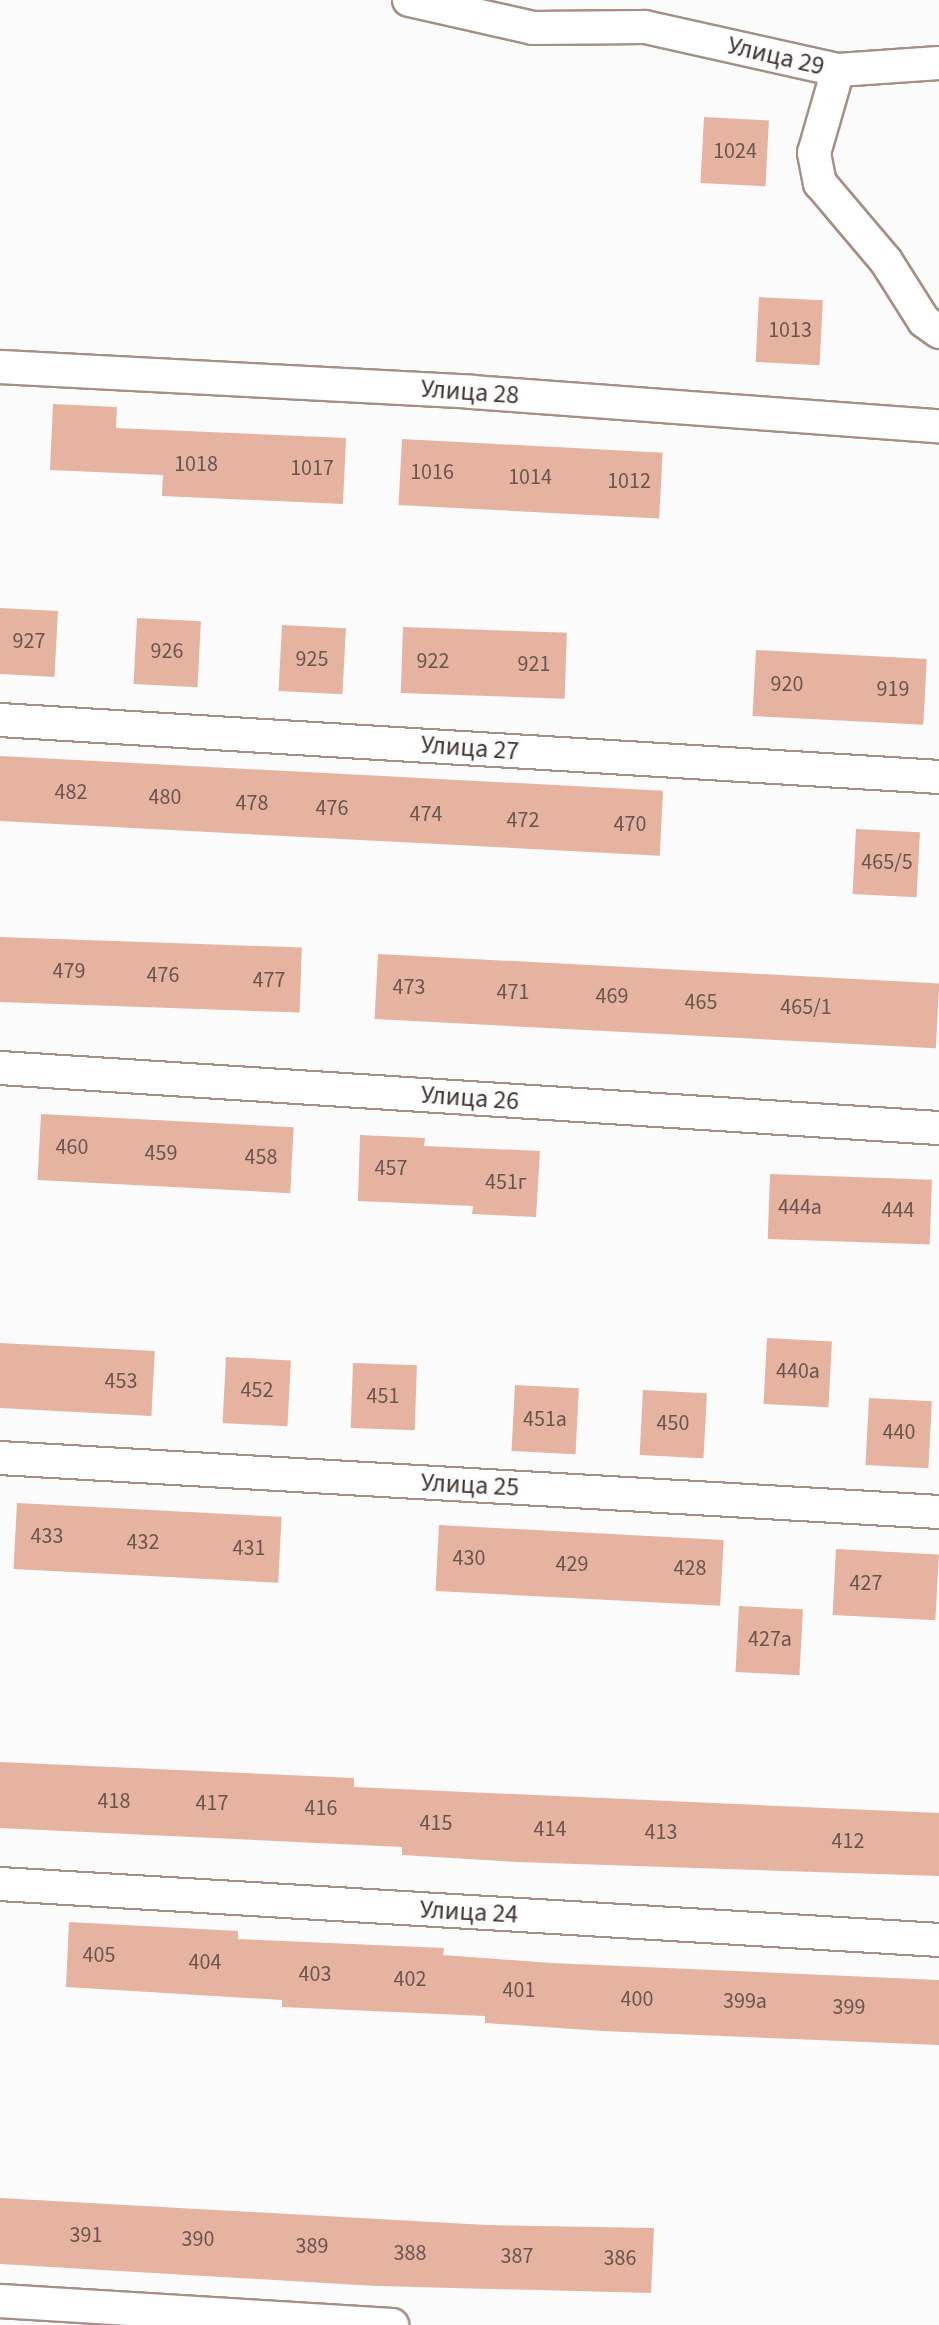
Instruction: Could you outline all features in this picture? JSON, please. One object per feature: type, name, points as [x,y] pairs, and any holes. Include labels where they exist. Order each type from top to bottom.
[{"type":"street","name":"Улица 29","points":[[409,0],[533,28],[645,27],[838,70],[814,153],[820,183],[886,261],[924,321],[939,332]]},
{"type":"street","points":[[838,70],[928,59],[939,63]]},
{"type":"street","name":"Улица 28","points":[[0,367],[471,392],[939,426]]},
{"type":"street","name":"Улица 27","points":[[0,720],[939,777]]},
{"type":"street","name":"Улица 26","points":[[0,1068],[939,1128]]},
{"type":"street","name":"Улица 25","points":[[0,1458],[939,1512]]},
{"type":"street","name":"Улица 24","points":[[0,1884],[939,1940]]},
{"type":"street","points":[[0,2301],[392,2325]]},
{"type":"building","points":[[704,117],[769,120],[765,186],[701,183]]},
{"type":"building","points":[[759,297],[823,300],[820,365],[756,362]]},
{"type":"building","points":[[53,404],[117,407],[116,428],[346,438],[343,504],[162,496],[163,475],[50,470]]},
{"type":"building","points":[[402,439],[663,453],[659,519],[399,505]]},
{"type":"building","points":[[0,608],[58,611],[54,677],[0,674]]},
{"type":"building","points":[[137,618],[201,621],[197,687],[134,684]]},
{"type":"building","points":[[282,625],[346,628],[342,694],[279,691]]},
{"type":"building","points":[[403,627],[567,633],[565,699],[401,693]]},
{"type":"building","points":[[756,650],[927,659],[923,725],[753,716]]},
{"type":"building","points":[[0,756],[663,791],[660,856],[0,821]]},
{"type":"building","points":[[856,829],[920,832],[917,897],[853,894]]},
{"type":"building","points":[[0,937],[302,948],[300,1013],[0,1002]]},
{"type":"building","points":[[378,954],[939,983],[936,1048],[375,1019]]},
{"type":"building","points":[[41,1114],[294,1127],[290,1193],[38,1180]]},
{"type":"building","points":[[360,1135],[425,1138],[424,1146],[540,1151],[536,1217],[472,1214],[473,1206],[358,1201]]},
{"type":"building","points":[[770,1174],[932,1180],[930,1245],[768,1239]]},
{"type":"building","points":[[767,1338],[832,1341],[828,1407],[764,1404]]},
{"type":"building","points":[[0,1343],[155,1351],[151,1416],[0,1408]]},
{"type":"building","points":[[226,1357],[291,1360],[287,1426],[223,1423]]},
{"type":"building","points":[[353,1363],[417,1365],[415,1430],[351,1428]]},
{"type":"building","points":[[515,1385],[579,1388],[575,1454],[512,1451]]},
{"type":"building","points":[[643,1390],[707,1393],[704,1458],[640,1455]]},
{"type":"building","points":[[869,1398],[932,1401],[928,1468],[865,1465]]},
{"type":"building","points":[[17,1503],[282,1517],[278,1583],[14,1569]]},
{"type":"building","points":[[439,1525],[724,1540],[720,1606],[436,1591]]},
{"type":"building","points":[[836,1549],[939,1554],[935,1620],[833,1615]]},
{"type":"building","points":[[739,1606],[803,1609],[799,1675],[736,1672]]},
{"type":"building","points":[[0,1762],[354,1778],[354,1787],[939,1813],[939,1876],[517,1862],[402,1855],[402,1847],[0,1828]]},
{"type":"building","points":[[69,1922],[238,1931],[238,1939],[444,1948],[443,1955],[552,1963],[939,1980],[939,2045],[603,2031],[485,2023],[485,2016],[282,2007],[282,2000],[66,1987]]},
{"type":"building","points":[[0,2198],[486,2225],[654,2228],[651,2293],[376,2286],[0,2264]]}]
